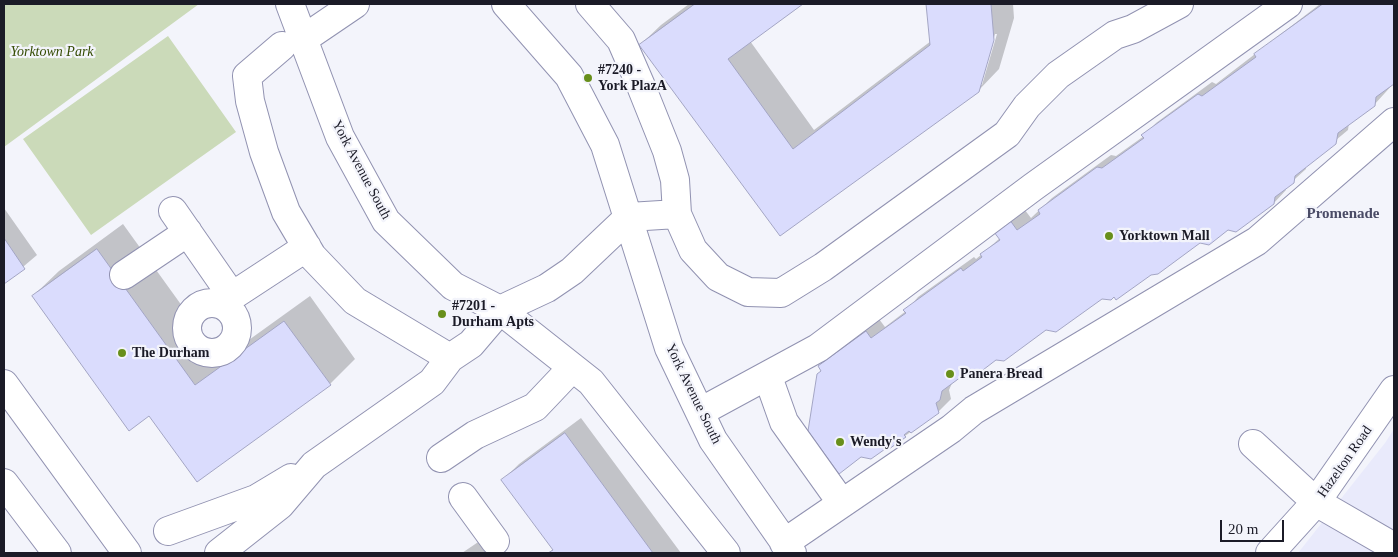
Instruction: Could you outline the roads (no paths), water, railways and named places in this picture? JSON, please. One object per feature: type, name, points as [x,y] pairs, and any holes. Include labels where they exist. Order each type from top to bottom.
[{"type":"street","name":"York Avenue South","points":[[290,4],[292,43],[386,221],[453,286],[500,310],[590,382],[726,553]]},
{"type":"street","points":[[355,4],[292,43],[247,76],[250,101],[264,152],[286,212],[312,256],[355,301],[450,358]]},
{"type":"street","name":"York Avenue South","points":[[506,4],[569,76],[605,145],[669,348],[713,440],[788,548]]},
{"type":"street","points":[[590,4],[621,40],[641,86],[667,151],[675,180],[677,214],[693,250],[718,277],[748,292],[781,293],[862,239],[1006,134],[1027,106],[1058,75],[1115,35],[1133,29],[1179,4]]},
{"type":"street","points":[[700,412],[768,377],[818,348],[1033,187],[1288,4]]},
{"type":"street","points":[[788,548],[841,502],[951,429],[974,410],[1256,241],[1394,122]]},
{"type":"street","points":[[168,531],[256,499],[314,465],[432,382],[450,358],[471,344],[500,310],[547,288],[572,272],[629,218],[677,214]]},
{"type":"street","points":[[124,275],[181,222],[226,300],[307,247]]},
{"type":"street","points":[[441,458],[476,435],[535,407],[572,368]]},
{"type":"street","points":[[768,377],[784,422],[841,502]]},
{"type":"street","points":[[4,384],[127,553]]},
{"type":"street","name":"Hazelton Road","points":[[1270,553],[1316,502],[1394,390]]},
{"type":"street","points":[[1253,444],[1316,502],[1394,547]]},
{"type":"street","points":[[219,553],[280,505],[314,465]]},
{"type":"street","points":[[4,483],[57,553]]},
{"type":"street","points":[[463,497],[496,541]]},
{"type":"place","name":"#7240 - York PlazA","points":[[588,78]]},
{"type":"place","name":"Yorktown Mall","points":[[1109,236]]},
{"type":"place","name":"#7201 - Durham Apts","points":[[442,314]]},
{"type":"place","name":"The Durham","points":[[122,353]]},
{"type":"place","name":"Panera Bread","points":[[950,374]]},
{"type":"place","name":"Wendy's","points":[[840,442]]},
{"type":"district","name":"Promenade","points":[[1343,214]]},
{"type":"park label","name":"Yorktown Park","points":[[52,52]]}]
